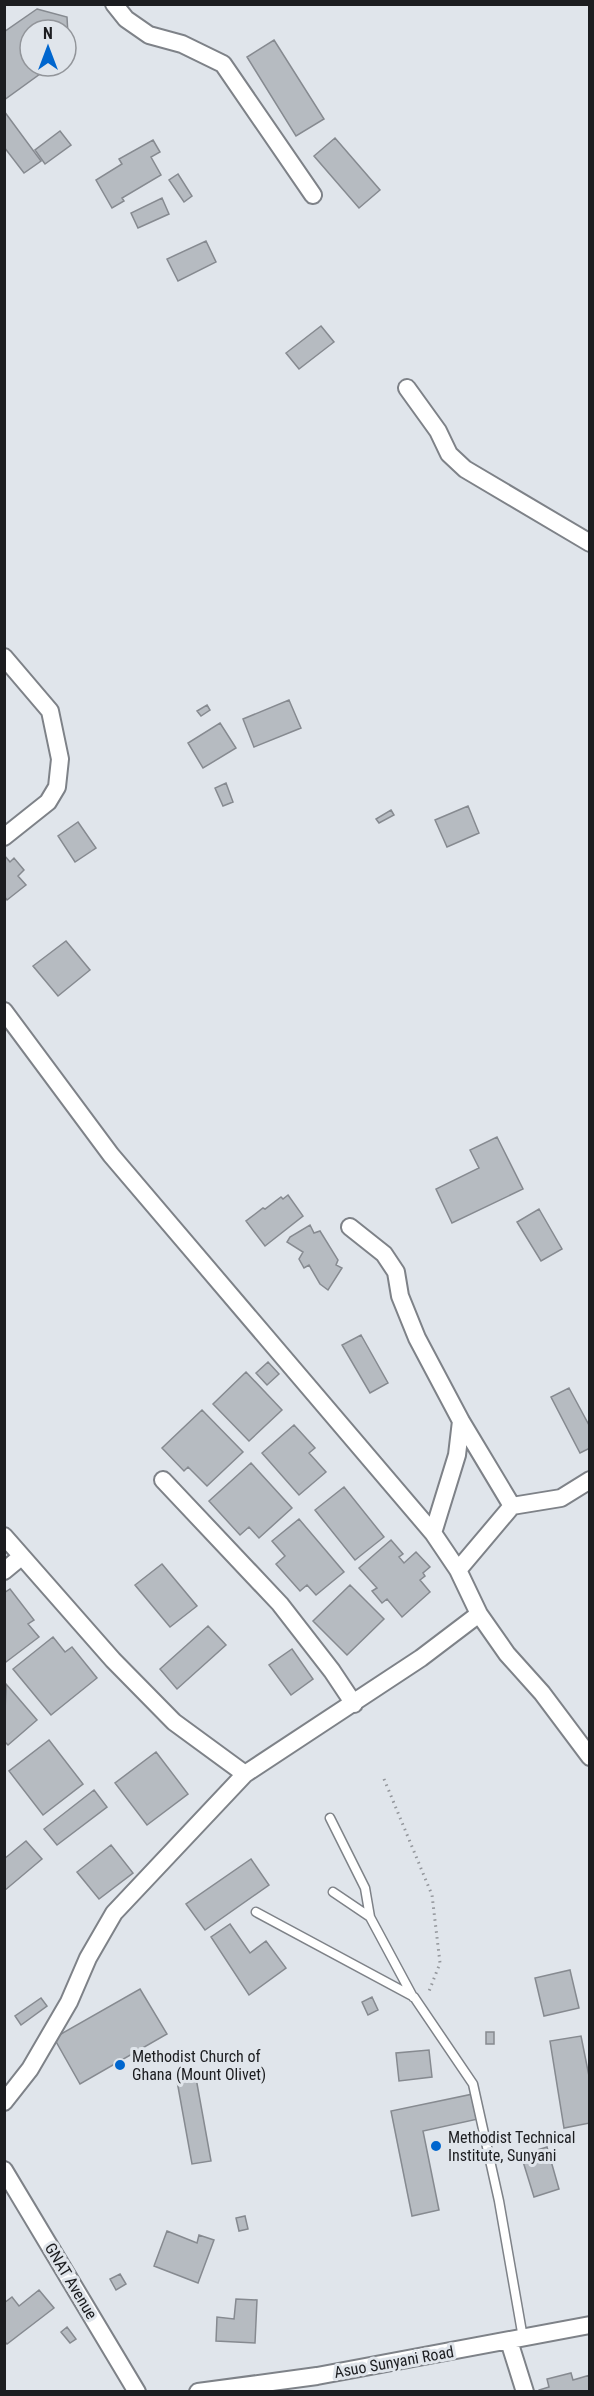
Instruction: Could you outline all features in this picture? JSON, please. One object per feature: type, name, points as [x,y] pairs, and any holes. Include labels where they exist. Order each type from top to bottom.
[{"type":"street","points":[[114,4],[126,20],[148,35],[182,44],[223,64],[314,195]]},
{"type":"street","points":[[407,388],[438,431],[449,454],[465,469],[590,543]]},
{"type":"street","points":[[4,657],[50,711],[60,759],[57,787],[48,802],[4,837]]},
{"type":"street","points":[[4,1011],[111,1155],[433,1533],[458,1570],[479,1614],[507,1654],[542,1693],[590,1757]]},
{"type":"street","points":[[350,1227],[384,1254],[396,1272],[400,1296],[417,1338],[461,1421],[512,1506]]},
{"type":"street","points":[[433,1533],[457,1455],[461,1421]]},
{"type":"street","points":[[163,1480],[280,1604],[332,1671],[354,1704]]},
{"type":"street","points":[[458,1570],[512,1506],[561,1498],[590,1480]]},
{"type":"street","points":[[4,1536],[114,1660],[174,1722],[245,1774]]},
{"type":"street","points":[[4,1571],[21,1557]]},
{"type":"street","points":[[4,2102],[30,2069],[69,2002],[88,1958],[114,1913],[245,1774],[422,1658],[479,1614]]},
{"type":"street","name":"GNAT Avenue","points":[[4,2170],[137,2391]]},
{"type":"street","name":"Asuo Sunyani Road","points":[[198,2391],[317,2376],[590,2325]]},
{"type":"street","points":[[516,2340],[525,2391]]},
{"type":"lane","points":[[330,1818],[365,1888],[370,1917],[422,2010],[473,2084],[499,2201],[516,2340]]},
{"type":"lane","points":[[333,1892],[370,1917]]},
{"type":"lane","points":[[256,1912],[414,1997]]},
{"type":"path","points":[[384,1779],[432,1895],[440,1963],[422,2010]]},
{"type":"building","points":[[37,9],[67,18],[24,18]]},
{"type":"building","points":[[18,22],[18,78],[34,78],[4,100],[4,32]]},
{"type":"building","points":[[274,40],[324,119],[296,136],[247,57]]},
{"type":"building","points":[[4,111],[41,161],[24,173],[4,147]]},
{"type":"building","points":[[60,131],[71,145],[45,164],[35,150]]},
{"type":"building","points":[[335,138],[380,190],[359,208],[314,156]]},
{"type":"building","points":[[153,140],[160,152],[151,157],[161,175],[122,198],[124,201],[112,208],[96,180],[122,164],[119,159]]},
{"type":"building","points":[[178,174],[192,196],[184,202],[169,180]]},
{"type":"building","points":[[162,198],[169,214],[138,228],[131,213]]},
{"type":"building","points":[[206,241],[216,262],[178,281],[167,259]]},
{"type":"building","points":[[321,326],[334,342],[299,369],[286,353]]},
{"type":"building","points":[[289,700],[301,728],[254,747],[243,719]]},
{"type":"building","points":[[207,705],[210,710],[201,716],[197,711]]},
{"type":"building","points":[[220,723],[236,748],[203,768],[188,743]]},
{"type":"building","points":[[226,783],[233,802],[223,806],[215,788]]},
{"type":"building","points":[[468,806],[479,833],[447,847],[435,820]]},
{"type":"building","points":[[391,810],[394,815],[379,823],[376,819]]},
{"type":"building","points":[[78,822],[96,848],[75,862],[58,836]]},
{"type":"building","points":[[4,855],[10,862],[14,858],[24,870],[18,876],[26,885],[7,900],[4,896]]},
{"type":"building","points":[[66,941],[90,970],[58,996],[33,966]]},
{"type":"building","points":[[497,1137],[523,1189],[452,1223],[436,1189],[479,1168],[470,1150]]},
{"type":"building","points":[[288,1195],[303,1216],[265,1246],[246,1221],[263,1208],[265,1209],[281,1197],[283,1199]]},
{"type":"building","points":[[539,1209],[562,1249],[541,1261],[517,1222]]},
{"type":"building","points":[[310,1225],[314,1233],[320,1231],[338,1260],[336,1265],[342,1268],[328,1290],[320,1284],[309,1265],[304,1268],[299,1259],[303,1252],[287,1242],[290,1237]]},
{"type":"building","points":[[361,1335],[388,1383],[370,1393],[342,1345]]},
{"type":"building","points":[[268,1362],[279,1374],[267,1385],[256,1373]]},
{"type":"building","points":[[246,1372],[282,1410],[249,1441],[213,1404]]},
{"type":"building","points":[[569,1388],[590,1427],[590,1448],[580,1453],[551,1397]]},
{"type":"building","points":[[202,1410],[243,1452],[207,1486],[188,1467],[184,1471],[162,1448]]},
{"type":"building","points":[[294,1425],[315,1448],[309,1453],[326,1472],[299,1495],[262,1453]]},
{"type":"building","points":[[251,1463],[292,1508],[259,1538],[249,1527],[240,1535],[209,1501]]},
{"type":"building","points":[[344,1487],[384,1537],[355,1560],[315,1510]]},
{"type":"building","points":[[299,1519],[344,1572],[316,1595],[307,1585],[300,1591],[276,1564],[285,1556],[272,1541]]},
{"type":"building","points":[[391,1540],[403,1554],[399,1557],[404,1563],[416,1552],[430,1567],[423,1573],[425,1576],[420,1580],[430,1592],[402,1617],[387,1599],[382,1603],[372,1591],[377,1588],[359,1568]]},
{"type":"building","points":[[162,1564],[197,1606],[170,1627],[135,1585]]},
{"type":"building","points":[[350,1585],[384,1619],[347,1655],[313,1621]]},
{"type":"building","points":[[10,1589],[34,1620],[28,1624],[39,1637],[6,1662],[4,1659],[4,1593]]},
{"type":"building","points":[[208,1626],[226,1645],[177,1689],[160,1669]]},
{"type":"building","points":[[53,1637],[65,1652],[72,1647],[97,1678],[51,1715],[13,1669]]},
{"type":"building","points":[[292,1649],[313,1679],[291,1695],[269,1665]]},
{"type":"building","points":[[6,1684],[37,1720],[8,1745],[4,1741]]},
{"type":"building","points":[[49,1740],[83,1784],[43,1815],[9,1771]]},
{"type":"building","points":[[156,1752],[188,1794],[147,1825],[115,1783]]},
{"type":"building","points":[[94,1790],[107,1807],[57,1845],[44,1829]]},
{"type":"building","points":[[26,1841],[42,1859],[4,1891],[4,1859]]},
{"type":"building","points":[[111,1845],[133,1873],[99,1899],[77,1872]]},
{"type":"building","points":[[251,1859],[269,1885],[205,1930],[186,1904]]},
{"type":"building","points":[[230,1924],[250,1953],[266,1941],[286,1968],[249,1995],[211,1937]]},
{"type":"building","points":[[570,1970],[579,2008],[544,2016],[535,1978]]},
{"type":"building","points":[[140,1989],[167,2034],[80,2084],[54,2038]]},
{"type":"building","points":[[372,1997],[378,2010],[368,2015],[362,2002]]},
{"type":"building","points":[[41,1998],[47,2006],[21,2025],[15,2016]]},
{"type":"building","points":[[486,2032],[494,2032],[494,2044],[486,2044]]},
{"type":"building","points":[[581,2036],[590,2081],[590,2123],[564,2128],[550,2041]]},
{"type":"building","points":[[429,2050],[432,2077],[399,2081],[396,2053]]},
{"type":"building","points":[[196,2078],[211,2161],[192,2164],[177,2081]]},
{"type":"building","points":[[473,2094],[478,2119],[423,2131],[439,2210],[412,2216],[391,2111]]},
{"type":"building","points":[[547,2147],[559,2189],[534,2197],[521,2155]]},
{"type":"building","points":[[245,2216],[248,2229],[239,2231],[236,2218]]},
{"type":"building","points":[[167,2231],[197,2243],[199,2235],[214,2240],[198,2283],[154,2266]]},
{"type":"building","points":[[120,2274],[126,2284],[116,2290],[110,2279]]},
{"type":"building","points":[[39,2290],[54,2308],[7,2344],[4,2341],[4,2303],[12,2297],[19,2306]]},
{"type":"building","points":[[236,2299],[257,2300],[255,2343],[216,2341],[217,2317],[234,2319]]},
{"type":"building","points":[[67,2327],[76,2339],[70,2343],[61,2332]]},
{"type":"building","points":[[571,2373],[573,2380],[590,2375],[590,2392],[539,2392],[549,2387],[547,2379]]},
{"type":"place","name":"Methodist Church of Ghana (Mount Olivet)","points":[[120,2065]]},
{"type":"place","name":"Methodist Technical Institute, Sunyani","points":[[436,2146]]}]
